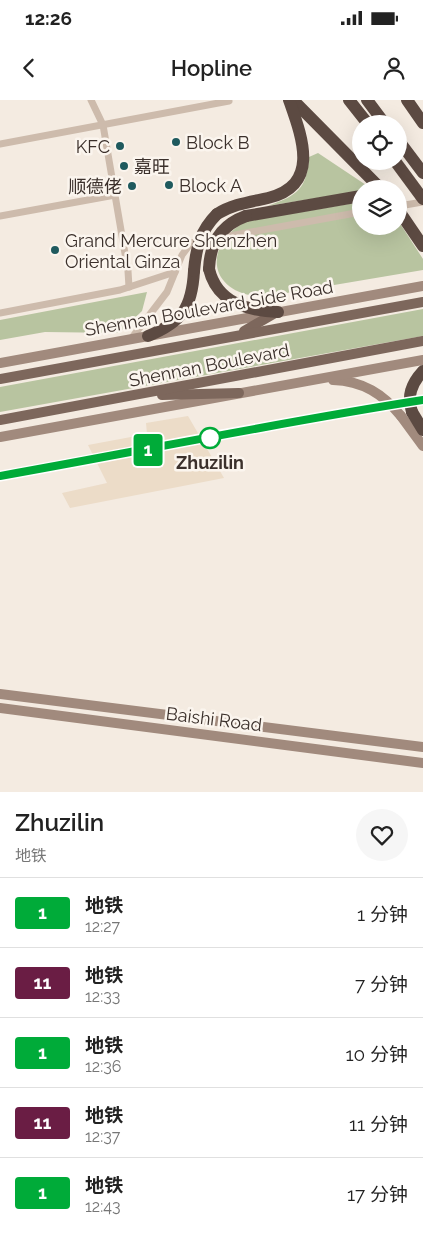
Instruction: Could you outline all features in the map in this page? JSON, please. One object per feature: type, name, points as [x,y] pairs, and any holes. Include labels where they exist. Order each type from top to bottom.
[{"type":"highway","points":[[291,100],[372,180]]},
{"type":"highway","points":[[148,336],[168,327],[183,314],[192,295],[195,253],[200,237],[209,222],[217,214],[234,206],[283,193],[299,177],[304,162],[303,148],[291,100]]},
{"type":"highway","points":[[349,100],[361,115]]},
{"type":"highway","points":[[367,100],[378,115]]},
{"type":"highway","points":[[407,100],[423,123]]},
{"type":"highway","points":[[407,152],[423,173]]},
{"type":"highway","points":[[402,170],[423,200]]},
{"type":"highway","points":[[278,312],[250,309],[232,302],[214,285],[209,270],[211,248],[220,232],[228,225],[246,216],[352,198]]},
{"type":"highway","points":[[407,222],[423,246]]},
{"type":"highway","points":[[423,372],[411,390],[407,414],[423,430]]},
{"type":"main road","name":"Shennan Boulevard Side Road","points":[[0,363],[423,286]]},
{"type":"main road","name":"Shennan Boulevard","points":[[0,378],[423,302]]},
{"type":"main road","points":[[232,336],[278,312]]},
{"type":"main road","name":"Shennan Boulevard","points":[[0,420],[423,341]]},
{"type":"main road","points":[[0,437],[423,360]]},
{"type":"main road","points":[[312,380],[346,381],[367,386],[407,414],[423,446]]},
{"type":"main road","points":[[129,397],[239,393]]},
{"type":"main road","name":"Baishi Road","points":[[0,694],[401,744],[423,745]]},
{"type":"main road","name":"Baishi Road","points":[[0,708],[423,763]]},
{"type":"street","points":[[91,100],[103,125],[128,271],[128,287]]},
{"type":"street","points":[[0,144],[229,101]]},
{"type":"street","points":[[0,216],[115,196]]},
{"type":"street","points":[[407,207],[423,200]]},
{"type":"street","points":[[131,339],[167,292],[186,248],[197,241],[352,214]]},
{"type":"street","points":[[0,313],[94,296],[175,272]]},
{"type":"green space","points":[[318,153],[358,180],[352,180],[352,192],[267,206],[286,199],[298,190],[306,177],[309,157]]},
{"type":"green space","points":[[352,203],[352,235],[407,234],[423,259],[423,270],[263,297],[245,294],[232,288],[222,279],[217,268],[217,256],[222,244],[231,232],[246,221]]},
{"type":"green space","points":[[147,292],[142,311],[119,333],[45,332],[0,340],[0,320]]},
{"type":"green space","points":[[423,309],[423,336],[0,412],[0,387]]},
{"type":"shaded area","points":[[188,416],[224,478],[70,508],[62,493],[107,483],[88,445],[147,434],[146,423]]},
{"type":"metro line","name":"1","points":[[0,476],[115,456],[307,418],[423,400]]},
{"type":"place","name":"Block B","points":[[176,142]]},
{"type":"place","name":"KFC","points":[[120,146]]},
{"type":"place","name":"嘉旺","points":[[124,166]]},
{"type":"place","name":"Block A","points":[[169,185]]},
{"type":"place","name":"顺德佬","points":[[132,186]]},
{"type":"place","name":"Grand Mercure Shenzhen Oriental Ginza","points":[[55,250]]},
{"type":"place","name":"Zhuzilin","points":[[210,438]]}]
